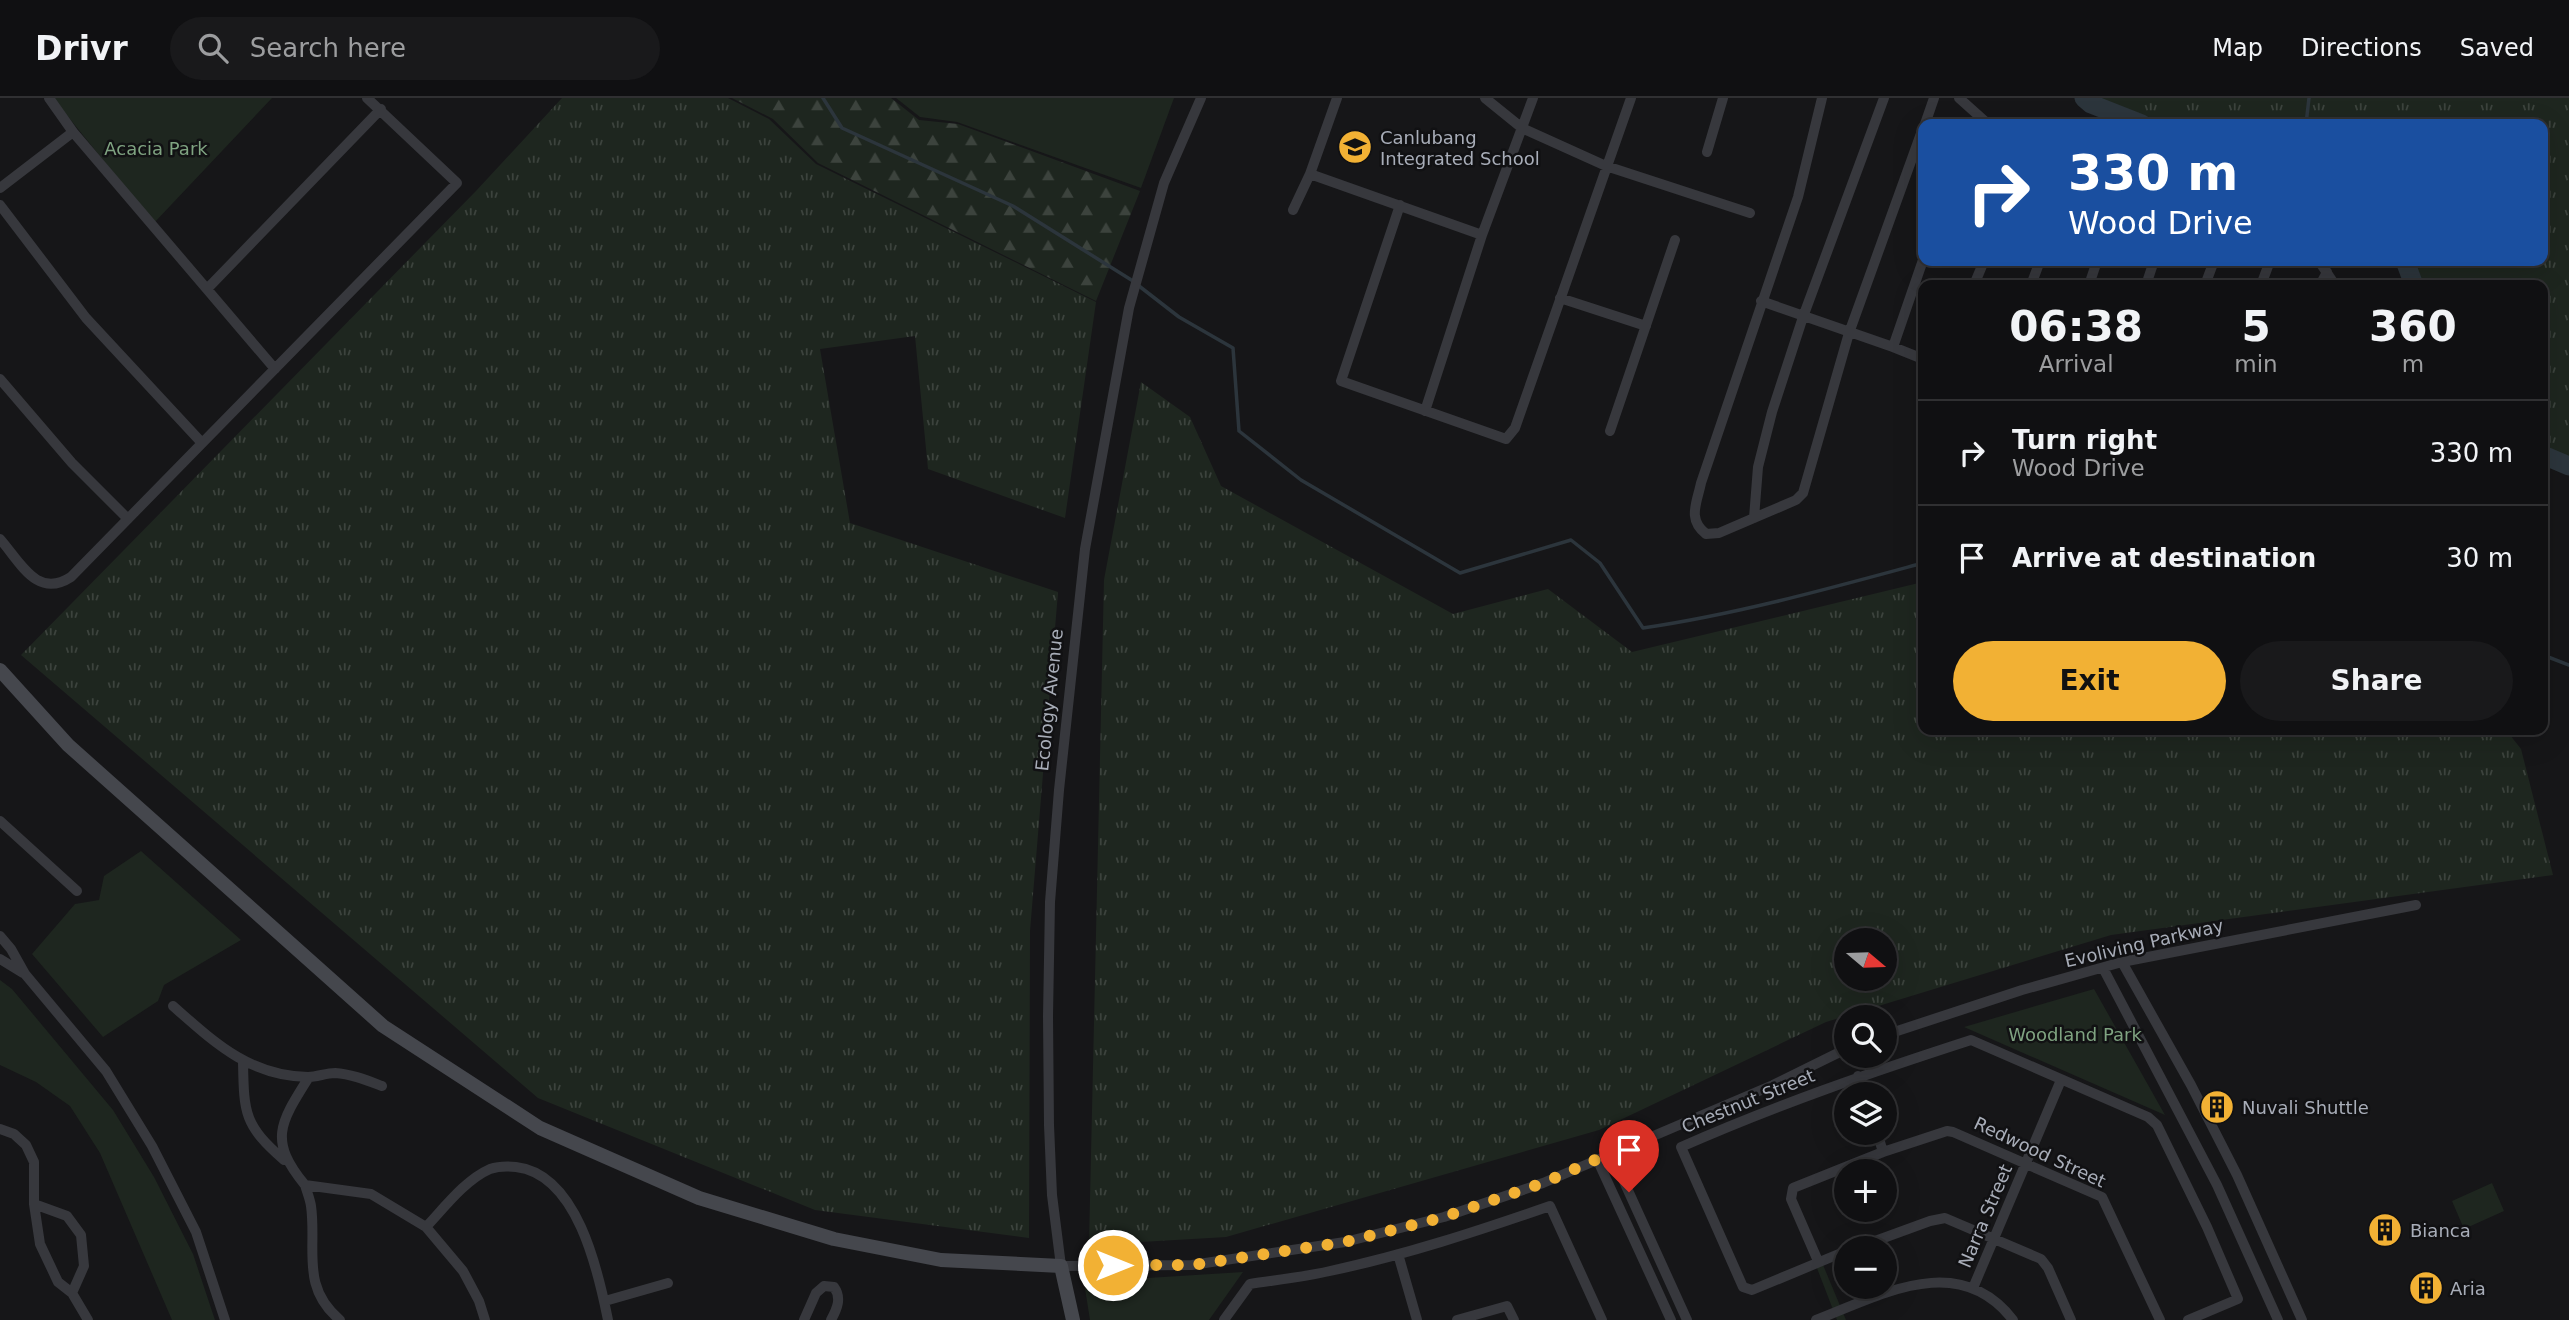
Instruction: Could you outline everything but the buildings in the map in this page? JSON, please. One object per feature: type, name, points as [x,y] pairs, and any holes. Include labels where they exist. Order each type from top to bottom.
[{"type":"street","points":[[49,98],[73,132],[275,369]]},
{"type":"street","points":[[0,539],[37,581],[47,586],[61,584],[71,577],[457,183],[368,98]]},
{"type":"street","name":"Ecology Avenue","points":[[1073,1320],[1061,1266],[1052,1195],[1049,1125],[1050,902],[1059,790],[1085,549],[1129,308],[1164,183],[1201,98]]},
{"type":"street","points":[[1293,210],[1310,174],[1337,98]]},
{"type":"street","points":[[1485,98],[1522,128],[1606,166],[1750,212]]},
{"type":"street","points":[[1425,411],[1482,235],[1533,98]]},
{"type":"street","points":[[1400,205],[1341,381],[1506,439],[1515,428],[1631,98]]},
{"type":"street","points":[[1707,152],[1723,98]]},
{"type":"street","points":[[1822,98],[1798,197],[1701,483],[1694,517],[1697,526],[1706,534],[1719,533],[1796,500],[1803,493],[1849,333],[1918,143]]},
{"type":"street","points":[[1754,518],[1758,467],[1772,412],[1803,317],[1884,98]]},
{"type":"street","points":[[1926,119],[1934,98]]},
{"type":"street","points":[[1959,98],[1982,119]]},
{"type":"street","points":[[206,289],[381,109]]},
{"type":"street","points":[[0,188],[73,132]]},
{"type":"street","points":[[1310,174],[1482,235]]},
{"type":"street","points":[[0,205],[86,318],[202,443]]},
{"type":"street","points":[[1610,431],[1675,240]]},
{"type":"street","points":[[1893,347],[1921,266]]},
{"type":"street","points":[[2323,266],[2332,280]]},
{"type":"street","points":[[2323,280],[2327,272]]},
{"type":"street","points":[[1560,298],[1646,326]]},
{"type":"street","points":[[1761,302],[1918,357]]},
{"type":"street","points":[[0,379],[72,463],[128,520]]},
{"type":"street","points":[[0,670],[68,745],[383,1026],[540,1128],[699,1198],[834,1239],[941,1260],[1061,1266],[1192,1265],[1345,1242],[1444,1217],[1543,1183],[1773,1085],[1834,1055]]},
{"type":"street","points":[[0,821],[77,891]]},
{"type":"street","name":"Evoliving Parkway","points":[[1897,1031],[2022,990],[2122,962],[2416,905]]},
{"type":"street","points":[[0,936],[25,974],[106,1071],[152,1146],[196,1232],[225,1320]]},
{"type":"street","points":[[0,959],[25,974]]},
{"type":"street","points":[[2122,962],[2191,1085],[2237,1175],[2302,1320]]},
{"type":"street","points":[[2103,968],[2217,1185],[2278,1320]]},
{"type":"street","points":[[173,1006],[220,1047],[243,1062],[276,1072],[309,1077],[332,1073],[352,1075],[382,1086]]},
{"type":"street","name":"Chestnut Street","points":[[1834,1255],[1752,1290],[1743,1287],[1681,1147],[1742,1120],[1857,1076],[1971,1040],[2148,1117],[2157,1125],[2207,1227],[2238,1299],[2188,1320]]},
{"type":"street","points":[[243,1062],[247,1115],[262,1141],[305,1185],[311,1206],[310,1260],[313,1276],[335,1318]]},
{"type":"street","points":[[1857,1076],[1859,1082]]},
{"type":"street","points":[[288,1165],[280,1139],[288,1116],[309,1077]]},
{"type":"street","name":"Narra Street","points":[[1973,1288],[2061,1080]]},
{"type":"street","points":[[0,1129],[13,1134],[26,1145],[34,1161],[34,1204],[40,1244],[58,1283],[72,1293],[88,1320]]},
{"type":"street","name":"Redwood Street","points":[[1818,1261],[1791,1199],[1793,1188],[1883,1152],[1947,1131],[2102,1197],[2160,1320]]},
{"type":"street","points":[[1881,1145],[1883,1152]]},
{"type":"street","points":[[1611,1153],[1687,1320]]},
{"type":"street","points":[[1597,1159],[1671,1320]]},
{"type":"street","points":[[426,1227],[462,1190],[488,1170],[500,1166],[531,1170],[550,1181],[562,1194],[587,1241],[608,1320]]},
{"type":"street","points":[[305,1185],[371,1194],[426,1227],[463,1271],[479,1301],[485,1320]]},
{"type":"street","points":[[34,1204],[67,1216],[81,1236],[84,1266],[72,1293]]},
{"type":"street","points":[[1224,1320],[1250,1284],[1327,1272],[1398,1254],[1478,1231],[1550,1206],[1602,1320]]},
{"type":"street","points":[[1889,1236],[1945,1218],[2041,1259],[2049,1268],[2071,1320]]},
{"type":"street","points":[[1398,1254],[1417,1320]]},
{"type":"street","points":[[1646,1267],[1660,1259]]},
{"type":"street","points":[[1816,1320],[1902,1287],[1936,1281],[1964,1284],[1987,1295],[2013,1320]]},
{"type":"street","points":[[604,1301],[668,1283]]},
{"type":"street","points":[[804,1320],[816,1293],[824,1286],[834,1287],[838,1293],[838,1304],[831,1320]]},
{"type":"street","points":[[1457,1320],[1507,1306],[1514,1320]]},
{"type":"green space","name":"Acacia Park","points":[[53,98],[272,98],[154,223]]},
{"type":"green space","points":[[562,98],[728,98],[769,119],[816,164],[1096,302],[1065,518],[928,469],[915,336],[820,349],[850,523],[1058,592],[1030,931],[1029,1238],[815,1210],[538,1098],[21,655],[476,191]]},
{"type":"green space","points":[[732,98],[891,98],[919,120],[958,124],[1140,191],[1096,301],[818,163],[773,119]]},
{"type":"green space","points":[[896,98],[1174,98],[1141,188],[957,122],[920,117]]},
{"type":"green space","points":[[2084,98],[2569,98],[2569,466],[2548,457],[2548,280],[2412,280],[2407,266],[2548,266],[2548,119],[2129,119],[2091,104]]},
{"type":"green space","points":[[1141,382],[1190,417],[1221,486],[1453,614],[1548,589],[1632,652],[1918,583],[1918,735],[2510,735],[2521,749],[2553,875],[2111,935],[1882,1005],[1834,1005],[1834,1020],[1599,1130],[1226,1237],[1089,1245],[1104,580]]},
{"type":"green space","points":[[141,851],[241,940],[164,985],[158,1001],[103,1037],[32,954],[75,904],[99,900],[104,876]]},
{"type":"green space","points":[[0,980],[12,989],[113,1110],[154,1177],[193,1254],[215,1320],[172,1320],[100,1153],[70,1106],[36,1082],[0,1065]]},
{"type":"green space","name":"Woodland Park","points":[[2094,989],[2165,1115],[1964,1027]]},
{"type":"green space","points":[[2492,1183],[2504,1211],[2464,1229],[2452,1201]]},
{"type":"green space","points":[[1821,1260],[1834,1291],[1834,1299],[1837,1299],[1846,1320],[1837,1320],[1815,1263]]},
{"type":"green space","points":[[1243,1272],[1209,1320],[1090,1320],[1084,1282]]},
{"type":"waterway","points":[[823,98],[842,128],[1013,206],[1133,281]]},
{"type":"waterway","points":[[2084,98],[2091,104],[2129,119]]},
{"type":"waterway","points":[[2307,119],[2309,98]]},
{"type":"waterway","points":[[2407,266],[2412,280]]},
{"type":"waterway","points":[[1139,286],[1179,317],[1233,348],[1239,431],[1301,480],[1460,573],[1571,540],[1600,563],[1643,628],[1749,608],[1918,564]]},
{"type":"waterway","points":[[2548,457],[2569,466]]},
{"type":"waterway","points":[[2548,657],[2569,665]]},
{"type":"place","name":"Canlubang Integrated School","points":[[1355,147]]},
{"type":"place","name":"Nuvali Shuttle","points":[[2217,1107]]},
{"type":"place","name":"Bianca","points":[[2385,1230]]},
{"type":"place","name":"Aria","points":[[2426,1288]]},
{"type":"route","points":[[1113,1265],[1192,1265],[1345,1242],[1444,1217],[1543,1183],[1611,1153],[1629,1192]]}]
